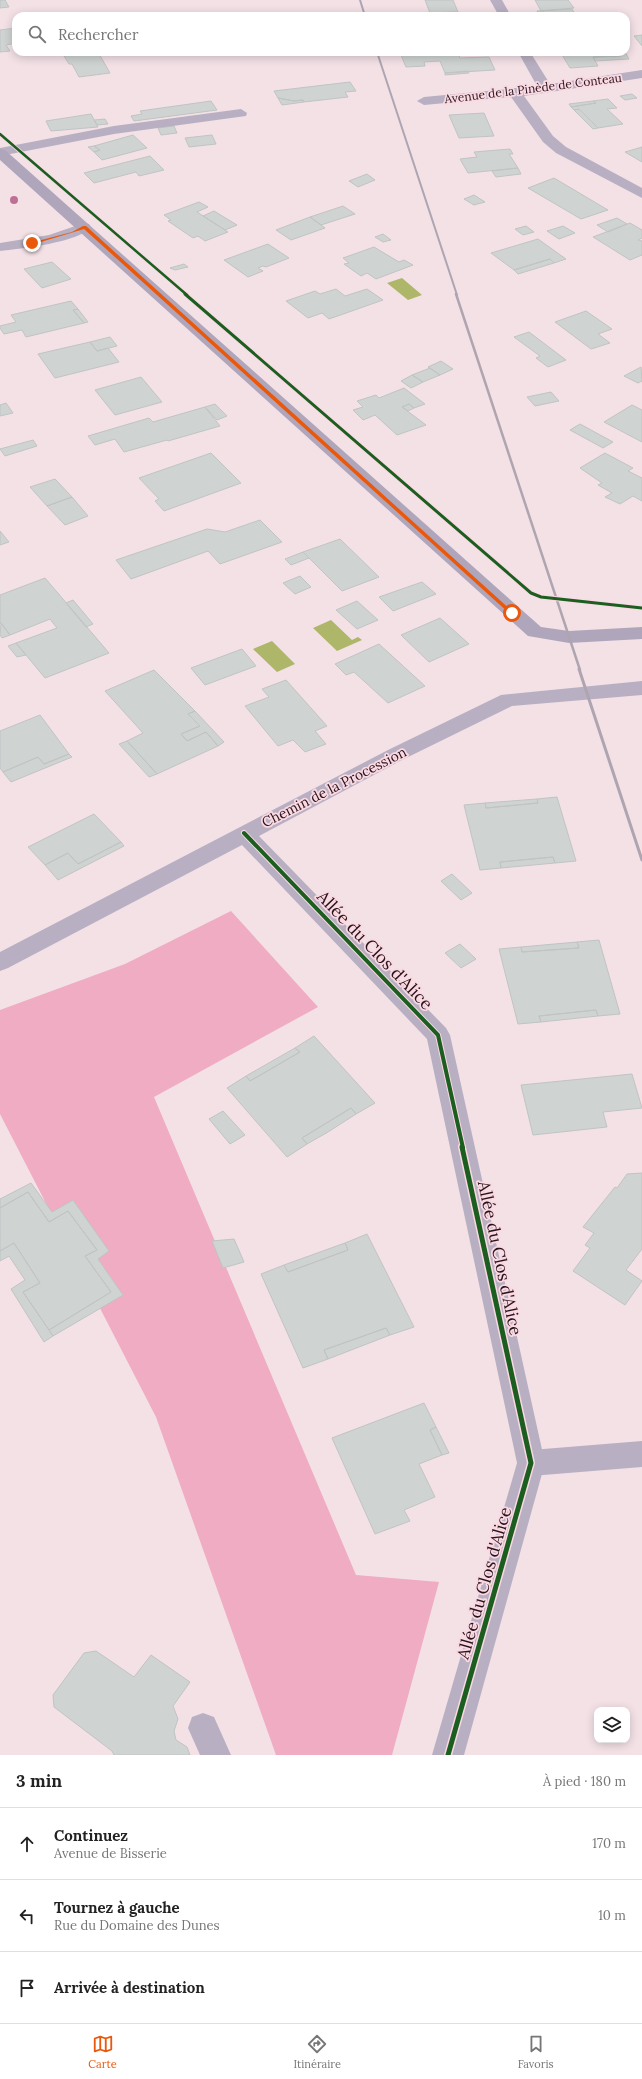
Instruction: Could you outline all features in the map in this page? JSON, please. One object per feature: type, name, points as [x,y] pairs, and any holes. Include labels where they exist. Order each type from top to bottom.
[{"type":"street","points":[[496,0],[503,12]]},
{"type":"street","points":[[526,56],[546,89]]},
{"type":"street","name":"Avenue de la Pinède de Conteau","points":[[424,101],[515,93],[642,74]]},
{"type":"street","points":[[515,93],[548,139],[573,157],[642,194]]},
{"type":"street","points":[[0,152],[512,613],[535,632],[569,637],[642,634]]},
{"type":"street","points":[[0,247],[32,243],[73,232],[84,227]]},
{"type":"street","name":"Chemin de la Procession","points":[[0,962],[395,755],[508,700],[642,688]]},
{"type":"street","name":"Allée du Clos d'Alice","points":[[244,833],[438,1036],[531,1463],[448,1755]]},
{"type":"lane","points":[[0,152],[114,130],[241,113]]},
{"type":"lane","points":[[531,1463],[642,1454]]},
{"type":"lane","points":[[203,1728],[216,1755]]},
{"type":"shaded area","points":[[402,278],[422,295],[408,300],[387,283]]},
{"type":"shaded area","points":[[331,620],[352,640],[358,637],[362,640],[337,651],[313,628]]},
{"type":"shaded area","points":[[272,641],[295,664],[277,672],[253,649]]},
{"type":"shaded area","points":[[231,911],[318,1007],[154,1097],[356,1575],[439,1582],[392,1755],[276,1755],[156,1417],[0,1114],[0,1010],[125,964]]},
{"type":"building","points":[[0,0],[5,0],[9,7],[0,8]]},
{"type":"building","points":[[425,0],[453,0],[458,12],[430,12]]},
{"type":"building","points":[[535,0],[568,0],[574,8],[541,11]]},
{"type":"building","points":[[572,9],[574,12],[538,12]]},
{"type":"building","points":[[12,28],[12,44],[6,45],[10,51],[0,52],[0,30]]},
{"type":"building","points":[[642,35],[642,46],[634,36]]},
{"type":"building","points":[[64,56],[100,56],[110,73],[79,77],[72,64],[69,64]]},
{"type":"building","points":[[401,56],[459,56],[460,58],[489,57],[495,70],[445,73],[440,61],[424,62],[425,66],[406,67]]},
{"type":"building","points":[[563,56],[621,56],[593,57],[598,66],[570,68]]},
{"type":"building","points":[[627,56],[629,59],[595,61],[593,57]]},
{"type":"building","points":[[468,71],[469,73],[445,75],[445,73]]},
{"type":"building","points":[[350,82],[356,91],[345,92],[348,97],[304,102],[303,100],[294,101],[278,98],[274,91]]},
{"type":"building","points":[[632,94],[637,98],[625,100],[620,96]]},
{"type":"building","points":[[278,98],[294,101],[303,100],[304,102],[282,105]]},
{"type":"building","points":[[608,99],[617,108],[607,109],[623,124],[598,128],[579,109],[574,110],[571,107],[596,103],[593,101]]},
{"type":"building","points":[[211,101],[217,110],[134,121],[131,116],[142,114],[140,111]]},
{"type":"building","points":[[593,101],[596,103],[571,107],[569,104]]},
{"type":"building","points":[[579,109],[598,128],[593,129],[574,110]]},
{"type":"building","points":[[484,113],[494,136],[459,138],[449,115]]},
{"type":"building","points":[[91,114],[98,127],[51,131],[46,121]]},
{"type":"building","points":[[105,119],[108,124],[97,125],[94,120]]},
{"type":"building","points":[[174,126],[177,133],[161,135],[158,128]]},
{"type":"building","points":[[133,135],[147,148],[102,160],[94,152],[100,150],[94,146]]},
{"type":"building","points":[[212,135],[216,144],[189,147],[185,138]]},
{"type":"building","points":[[94,146],[100,150],[94,152],[88,147]]},
{"type":"building","points":[[642,147],[642,162],[625,152]]},
{"type":"building","points":[[510,149],[513,154],[509,154],[518,168],[468,173],[460,159],[477,157],[474,152]]},
{"type":"building","points":[[150,156],[164,170],[139,176],[136,172],[94,183],[84,173]]},
{"type":"building","points":[[518,168],[521,174],[496,177],[492,171]]},
{"type":"building","points":[[367,174],[375,180],[358,187],[349,181]]},
{"type":"building","points":[[554,178],[608,210],[581,219],[528,188]]},
{"type":"building","points":[[474,195],[485,202],[474,205],[464,199]]},
{"type":"building","points":[[199,202],[208,207],[197,212],[228,232],[205,241],[198,236],[193,238],[168,221],[171,220],[164,215]]},
{"type":"building","points":[[343,206],[355,214],[321,225],[310,217]]},
{"type":"building","points":[[214,211],[237,225],[225,230],[203,216]]},
{"type":"building","points":[[310,217],[325,228],[291,240],[276,230]]},
{"type":"building","points":[[617,218],[627,224],[608,232],[597,225]]},
{"type":"building","points":[[630,223],[642,230],[642,238],[638,240],[642,241],[642,255],[630,260],[593,237]]},
{"type":"building","points":[[526,226],[534,232],[523,235],[515,229]]},
{"type":"building","points":[[563,226],[575,233],[559,239],[547,231]]},
{"type":"building","points":[[383,234],[391,240],[383,242],[375,237]]},
{"type":"building","points":[[538,239],[566,259],[554,263],[550,259],[514,270],[491,253]]},
{"type":"building","points":[[268,244],[289,258],[266,267],[263,266],[258,268],[263,271],[248,277],[224,260]]},
{"type":"building","points":[[374,247],[399,262],[404,260],[413,265],[376,279],[367,273],[361,276],[344,264],[349,263],[343,258]]},
{"type":"building","points":[[550,259],[554,263],[518,274],[514,270]]},
{"type":"building","points":[[52,262],[71,279],[42,288],[24,269]]},
{"type":"building","points":[[184,264],[188,267],[175,270],[170,268]]},
{"type":"building","points":[[336,289],[345,296],[367,289],[383,300],[329,319],[322,313],[308,318],[286,301],[315,291],[320,294]]},
{"type":"building","points":[[71,301],[78,309],[73,310],[84,323],[26,337],[22,330],[4,334],[0,328],[0,326],[16,322],[11,315]]},
{"type":"building","points":[[78,309],[88,322],[84,323],[73,310]]},
{"type":"building","points":[[586,311],[612,329],[598,334],[610,343],[591,349],[555,322]]},
{"type":"building","points":[[529,332],[566,360],[548,367],[536,358],[540,356],[514,337]]},
{"type":"building","points":[[110,337],[117,346],[97,351],[90,342]]},
{"type":"building","points":[[90,342],[97,351],[108,348],[119,362],[55,378],[38,354]]},
{"type":"building","points":[[441,361],[453,369],[440,375],[428,367]]},
{"type":"building","points":[[641,367],[642,381],[638,383],[624,376]]},
{"type":"building","points":[[430,368],[440,375],[423,382],[412,375]]},
{"type":"building","points":[[412,375],[423,382],[411,388],[401,381]]},
{"type":"building","points":[[141,377],[162,402],[115,415],[95,390]]},
{"type":"building","points":[[404,388],[425,404],[414,408],[409,404],[402,407],[426,425],[397,435],[375,415],[363,420],[353,410],[363,407],[357,401],[376,395],[379,398]]},
{"type":"building","points":[[551,392],[559,401],[535,406],[527,397]]},
{"type":"building","points":[[6,403],[13,413],[0,416],[0,405]]},
{"type":"building","points":[[215,404],[227,416],[217,420],[205,407]]},
{"type":"building","points":[[409,404],[414,408],[408,411],[402,407]]},
{"type":"building","points":[[632,405],[642,410],[642,442],[604,422]]},
{"type":"building","points":[[205,407],[220,426],[124,452],[115,439],[95,445],[88,436],[149,418],[153,422]]},
{"type":"building","points":[[580,424],[613,442],[603,448],[570,430]]},
{"type":"building","points":[[33,440],[37,446],[5,456],[0,449]]},
{"type":"building","points":[[211,453],[241,483],[164,511],[155,501],[159,499],[139,478]]},
{"type":"building","points":[[605,453],[633,468],[628,471],[642,478],[642,501],[633,496],[620,504],[605,497],[612,493],[598,485],[602,483],[580,468]]},
{"type":"building","points":[[55,479],[72,497],[47,506],[30,487]]},
{"type":"building","points":[[72,497],[88,516],[65,525],[47,506]]},
{"type":"building","points":[[260,520],[282,542],[220,564],[208,551],[131,579],[116,560],[207,529],[225,532]]},
{"type":"building","points":[[0,531],[9,542],[0,545]]},
{"type":"building","points":[[340,539],[379,577],[342,591],[303,552]]},
{"type":"building","points":[[303,552],[309,558],[291,565],[285,559]]},
{"type":"building","points":[[300,576],[311,587],[295,594],[283,583]]},
{"type":"building","points":[[45,578],[109,653],[45,678],[16,643],[57,628],[50,619],[10,635],[0,622],[0,595]]},
{"type":"building","points":[[422,582],[436,594],[393,611],[379,597]]},
{"type":"building","points":[[73,600],[93,624],[86,627],[66,603]]},
{"type":"building","points":[[357,601],[378,620],[357,629],[336,610]]},
{"type":"building","points":[[440,618],[469,644],[429,662],[401,635]]},
{"type":"building","points":[[1,623],[10,635],[2,638],[0,635]]},
{"type":"building","points":[[16,643],[26,655],[17,657],[8,646]]},
{"type":"building","points":[[379,644],[425,686],[388,703],[354,672],[346,675],[335,664]]},
{"type":"building","points":[[242,649],[256,666],[205,685],[191,668]]},
{"type":"building","points":[[154,670],[195,711],[188,714],[200,726],[181,734],[187,741],[206,732],[218,746],[157,774],[127,741],[143,733],[105,691]]},
{"type":"building","points":[[286,680],[327,726],[315,731],[326,744],[305,752],[293,740],[278,746],[245,706],[269,697],[262,689]]},
{"type":"building","points":[[195,711],[224,742],[218,746],[206,732],[187,741],[181,734],[200,726],[188,714]]},
{"type":"building","points":[[40,715],[69,754],[44,764],[38,757],[3,772],[0,768],[0,731]]},
{"type":"building","points":[[127,741],[157,774],[149,777],[119,744]]},
{"type":"building","points":[[69,754],[72,757],[11,782],[3,772],[38,757],[44,764]]},
{"type":"building","points":[[557,797],[576,861],[555,863],[553,857],[500,862],[501,868],[480,870],[464,805],[485,803],[486,808],[538,803],[537,799]]},
{"type":"building","points":[[537,799],[538,803],[486,808],[485,803]]},
{"type":"building","points":[[94,814],[121,842],[78,864],[68,853],[45,865],[28,847]]},
{"type":"building","points":[[121,842],[124,846],[58,880],[45,865],[68,853],[78,864]]},
{"type":"building","points":[[553,857],[555,863],[501,868],[500,862]]},
{"type":"building","points":[[452,874],[472,893],[461,900],[441,881]]},
{"type":"building","points":[[599,940],[620,1014],[598,1016],[596,1010],[539,1016],[541,1022],[518,1024],[499,949],[521,947],[522,952],[579,948],[577,942]]},
{"type":"building","points":[[577,942],[579,948],[522,952],[521,947]]},
{"type":"building","points":[[460,944],[476,959],[461,968],[445,953]]},
{"type":"building","points":[[596,1010],[598,1016],[541,1022],[539,1016]]},
{"type":"building","points":[[314,1036],[375,1103],[356,1114],[351,1108],[302,1138],[307,1144],[287,1157],[227,1088],[246,1076],[250,1081],[300,1052],[295,1048]]},
{"type":"building","points":[[295,1048],[300,1052],[250,1081],[246,1076]]},
{"type":"building","points":[[632,1074],[642,1108],[603,1112],[607,1127],[533,1135],[521,1085]]},
{"type":"building","points":[[351,1108],[356,1114],[328,1132],[307,1144],[302,1138]]},
{"type":"building","points":[[223,1111],[245,1135],[230,1144],[209,1119]]},
{"type":"building","points":[[642,1173],[642,1249],[626,1270],[642,1281],[625,1305],[573,1271],[590,1248],[585,1245],[594,1233],[583,1227],[615,1187],[617,1188],[627,1174]]},
{"type":"building","points":[[31,1183],[52,1212],[73,1200],[109,1251],[98,1259],[123,1295],[53,1336],[49,1330],[111,1292],[85,1256],[97,1250],[68,1211],[49,1222],[28,1192],[0,1208],[0,1199]]},
{"type":"building","points":[[28,1192],[49,1222],[68,1211],[97,1250],[85,1256],[111,1292],[49,1330],[23,1292],[40,1283],[14,1243],[0,1251],[0,1208]]},
{"type":"building","points":[[367,1234],[414,1327],[390,1335],[386,1328],[324,1350],[328,1359],[303,1368],[261,1274],[284,1265],[288,1272],[348,1250],[345,1243]]},
{"type":"building","points":[[234,1239],[244,1262],[223,1268],[212,1241]]},
{"type":"building","points":[[14,1243],[40,1283],[23,1292],[53,1336],[44,1342],[11,1289],[25,1280],[9,1256],[0,1261],[0,1251]]},
{"type":"building","points":[[345,1243],[348,1250],[288,1272],[284,1265]]},
{"type":"building","points":[[386,1328],[390,1335],[328,1359],[324,1350]]},
{"type":"building","points":[[424,1403],[436,1427],[430,1430],[442,1455],[419,1464],[435,1497],[404,1510],[410,1521],[375,1534],[332,1438]]},
{"type":"building","points":[[436,1427],[449,1453],[442,1455],[430,1430]]},
{"type":"building","points":[[96,1651],[134,1677],[151,1655],[190,1682],[173,1706],[178,1719],[174,1731],[176,1740],[187,1747],[190,1755],[114,1755],[112,1751],[54,1707],[53,1695],[84,1653]]},
{"type":"railway","points":[[360,0],[364,12]]},
{"type":"railway","points":[[378,56],[457,295]]},
{"type":"railway","points":[[456,294],[580,670]]},
{"type":"railway","points":[[579,669],[642,860]]},
{"type":"cycle path","points":[[0,134],[531,593],[541,597],[642,608]]},
{"type":"cycle path","points":[[244,833],[438,1035],[531,1463],[448,1755]]},
{"type":"route","points":[[32,243],[73,232],[84,227],[512,613]]}]
